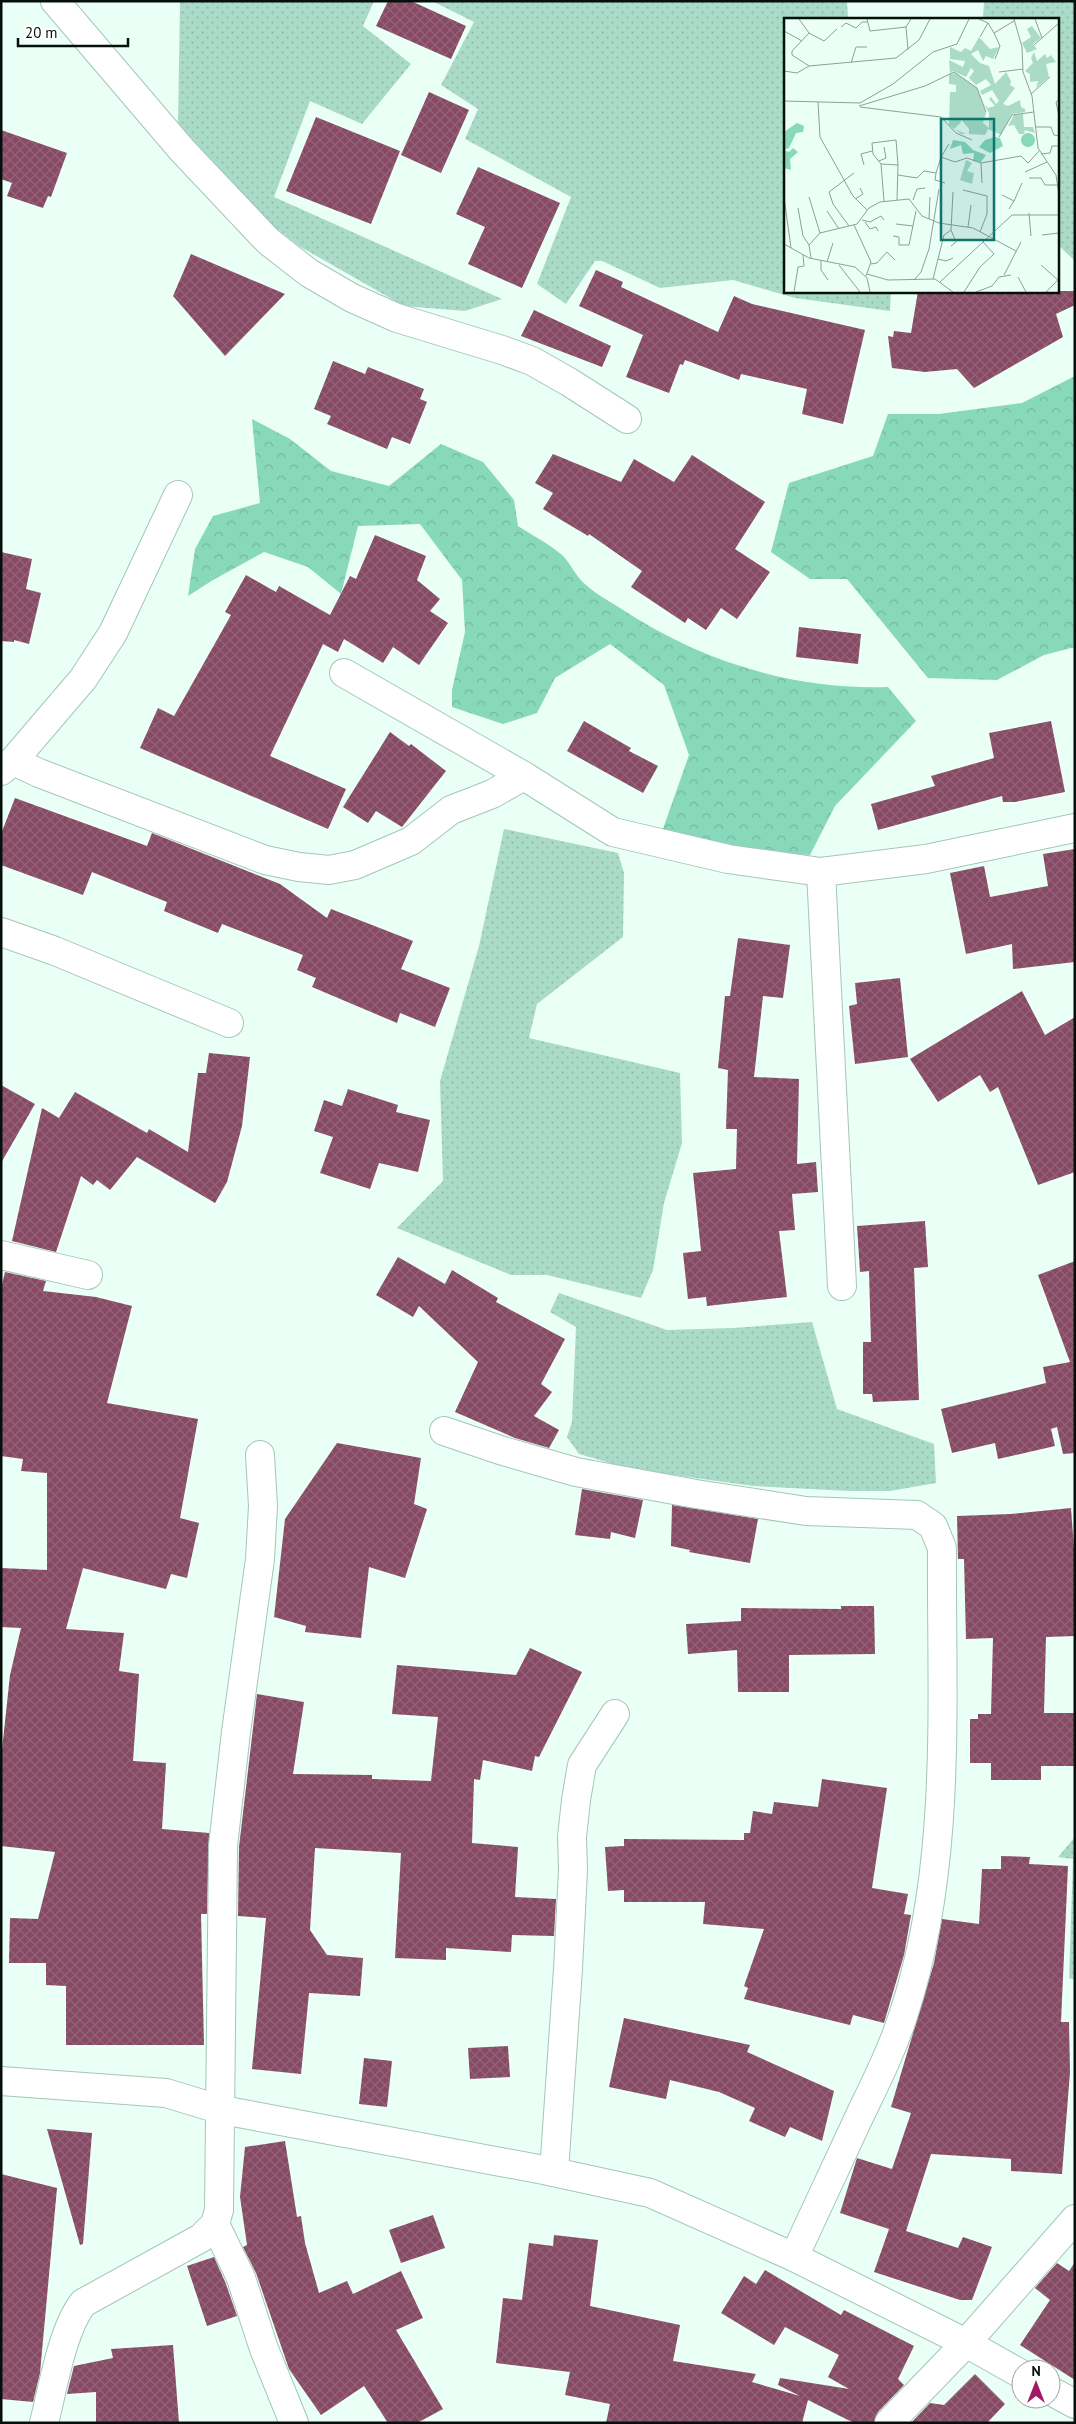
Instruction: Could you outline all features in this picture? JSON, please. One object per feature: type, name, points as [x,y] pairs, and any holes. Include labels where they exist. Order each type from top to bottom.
[{"type":"street","points":[[55,1],[182,150],[268,241],[309,273],[352,298],[397,318],[532,361],[627,419]]},
{"type":"street","points":[[178,495],[113,633],[83,679],[7,766],[38,773],[265,860],[299,867],[329,870],[355,865],[411,841],[451,810],[492,794],[524,776]]},
{"type":"street","points":[[344,673],[524,776],[613,832],[728,859],[821,872],[926,858],[1075,828]]},
{"type":"street","points":[[821,872],[842,1286]]},
{"type":"street","points":[[1,932],[55,951],[229,1023]]},
{"type":"street","points":[[1,1255],[88,1274]]},
{"type":"street","points":[[444,1431],[576,1472],[705,1496],[806,1511],[917,1515],[933,1526],[942,1548],[943,1750],[936,1866],[930,1913],[903,2017],[885,2062],[794,2257]]},
{"type":"street","points":[[44,2423],[69,2329],[75,2313],[83,2303],[201,2238],[215,2224],[219,2210],[222,2110],[223,1846],[236,1732],[260,1559],[263,1506],[260,1454]]},
{"type":"street","points":[[554,2172],[567,1978],[574,1818],[582,1765],[615,1714]]},
{"type":"street","points":[[1,2081],[166,2093],[222,2110],[554,2172],[650,2193],[794,2257],[966,2343],[1011,2368]]},
{"type":"street","points":[[889,2423],[966,2343],[1075,2219]]},
{"type":"street","points":[[215,2224],[241,2278],[264,2349],[294,2423]]},
{"type":"street","points":[[1061,2396],[1075,2404]]},
{"type":"green space","points":[[180,1],[374,1],[363,26],[411,64],[362,124],[310,101],[274,197],[502,299],[465,311],[404,306],[299,246],[243,202],[178,126]]},
{"type":"green space","points":[[432,1],[847,1],[848,18],[784,18],[784,292],[891,292],[890,311],[795,298],[733,280],[660,288],[602,261],[595,261],[566,304],[537,284],[571,197],[465,139],[478,109],[441,85],[474,22]]},
{"type":"green space","points":[[984,1],[1075,1],[1075,261],[1058,245],[1058,18],[983,18]]},
{"type":"green space","points":[[1075,376],[1075,647],[1044,655],[997,680],[928,678],[847,579],[810,579],[771,552],[789,483],[873,456],[888,414],[939,414],[1022,403]]},
{"type":"green space","points":[[252,419],[290,439],[331,471],[389,486],[441,444],[483,462],[514,500],[518,526],[562,555],[586,585],[651,627],[715,657],[782,677],[852,687],[888,687],[916,721],[835,806],[810,855],[658,843],[689,755],[664,685],[610,644],[555,678],[537,713],[503,724],[452,707],[452,690],[465,632],[462,580],[420,524],[358,526],[341,594],[308,567],[264,552],[188,596],[195,549],[213,516],[260,503]]},
{"type":"green space","points":[[504,829],[618,853],[624,873],[623,937],[537,1004],[529,1038],[680,1073],[682,1143],[664,1203],[653,1270],[641,1298],[547,1275],[511,1275],[397,1228],[443,1181],[440,1081],[479,946]]},
{"type":"green space","points":[[559,1293],[667,1330],[733,1328],[812,1322],[837,1409],[934,1444],[936,1483],[890,1491],[753,1486],[631,1469],[579,1454],[567,1437],[572,1422],[576,1327],[550,1312]]},
{"type":"green space","points":[[1075,1837],[1075,1980],[1069,1978],[1073,1859],[1058,1857]]},
{"type":"building","points":[[388,1],[411,1],[466,26],[451,59],[376,26]]},
{"type":"building","points":[[429,92],[469,110],[441,173],[401,155]]},
{"type":"building","points":[[316,117],[400,151],[371,224],[286,191]]},
{"type":"building","points":[[1,130],[67,153],[51,197],[48,196],[43,208],[7,196],[12,183],[1,179]]},
{"type":"building","points":[[478,167],[560,203],[522,288],[468,264],[485,227],[456,214]]},
{"type":"building","points":[[191,254],[285,294],[225,356],[173,296]]},
{"type":"building","points":[[596,270],[623,282],[621,287],[718,332],[734,296],[752,304],[865,330],[843,424],[802,414],[807,389],[741,374],[739,380],[685,360],[683,365],[680,364],[669,393],[626,377],[643,335],[579,306]]},
{"type":"building","points":[[1075,291],[1075,305],[1056,314],[1063,337],[974,388],[957,369],[925,372],[892,368],[888,336],[893,337],[894,331],[911,333],[918,292]]},
{"type":"building","points":[[534,310],[611,346],[602,367],[521,336]]},
{"type":"building","points":[[333,361],[365,374],[368,367],[424,389],[420,399],[427,402],[410,444],[392,437],[387,449],[327,424],[331,416],[314,409]]},
{"type":"building","points":[[553,454],[621,482],[634,459],[674,482],[692,455],[765,502],[735,549],[770,572],[737,619],[721,608],[706,630],[688,618],[685,623],[631,587],[642,571],[589,534],[588,536],[543,509],[553,493],[535,483]]},
{"type":"building","points":[[375,535],[426,556],[417,580],[440,599],[430,611],[448,623],[419,665],[393,647],[383,663],[344,639],[338,652],[323,644],[270,756],[346,789],[328,829],[140,748],[158,708],[174,716],[231,615],[225,612],[246,575],[276,592],[279,586],[330,615],[350,576],[356,579]]},
{"type":"building","points":[[1,552],[32,559],[26,589],[41,593],[29,644],[14,640],[14,642],[1,641]]},
{"type":"building","points":[[799,627],[861,634],[858,664],[796,657]]},
{"type":"building","points":[[584,721],[631,748],[629,751],[658,766],[643,793],[567,751]]},
{"type":"building","points":[[1051,721],[1065,792],[1015,802],[1003,802],[1002,796],[878,830],[871,804],[935,786],[931,776],[994,758],[989,733]]},
{"type":"building","points":[[390,732],[409,746],[411,744],[446,771],[402,827],[376,811],[368,823],[343,807]]},
{"type":"building","points":[[15,798],[147,846],[152,833],[280,884],[327,918],[331,909],[413,941],[401,969],[450,988],[435,1027],[400,1013],[397,1023],[312,987],[316,978],[297,970],[303,955],[222,924],[218,933],[164,911],[167,902],[92,872],[83,895],[1,865],[1,834]]},
{"type":"building","points":[[1075,849],[1075,962],[1013,969],[1012,944],[966,954],[950,873],[984,866],[990,897],[1048,886],[1043,854]]},
{"type":"building","points":[[738,938],[790,945],[783,998],[763,996],[754,1077],[799,1079],[797,1164],[816,1162],[818,1192],[792,1194],[795,1230],[779,1231],[787,1297],[707,1306],[706,1297],[688,1299],[683,1253],[701,1251],[693,1173],[736,1169],[737,1129],[726,1129],[728,1070],[718,1068],[725,996],[730,996]]},
{"type":"building","points":[[900,978],[908,1057],[855,1064],[849,1006],[857,1004],[855,983]]},
{"type":"building","points":[[1022,991],[1045,1035],[1075,1017],[1075,1172],[1038,1185],[998,1087],[990,1092],[980,1075],[938,1102],[910,1059]]},
{"type":"building","points":[[209,1053],[250,1057],[242,1126],[227,1182],[215,1203],[137,1157],[110,1190],[97,1180],[93,1185],[81,1176],[56,1252],[12,1241],[42,1108],[59,1118],[75,1092],[147,1133],[149,1129],[188,1152],[198,1073],[206,1073]]},
{"type":"building","points":[[1,1085],[35,1104],[1,1163]]},
{"type":"building","points":[[348,1089],[398,1105],[396,1112],[430,1120],[418,1172],[379,1163],[370,1189],[320,1173],[333,1137],[314,1131],[324,1100],[342,1106]]},
{"type":"building","points":[[925,1221],[928,1267],[914,1268],[919,1400],[873,1402],[872,1394],[863,1394],[863,1342],[871,1342],[869,1271],[860,1272],[857,1226]]},
{"type":"building","points":[[398,1257],[445,1284],[452,1270],[498,1298],[496,1302],[565,1339],[541,1384],[552,1392],[534,1416],[559,1430],[549,1448],[515,1438],[455,1412],[478,1362],[419,1306],[413,1317],[376,1295]]},
{"type":"building","points":[[1075,1261],[1075,1453],[1063,1454],[1057,1427],[1051,1429],[1055,1446],[998,1459],[995,1443],[952,1453],[941,1409],[1046,1383],[1043,1367],[1070,1362],[1038,1275]]},
{"type":"building","points":[[5,1272],[46,1281],[43,1291],[96,1297],[132,1306],[107,1403],[198,1419],[180,1518],[199,1523],[187,1578],[171,1574],[166,1589],[83,1568],[66,1629],[124,1633],[119,1671],[139,1674],[133,1761],[166,1763],[162,1829],[209,1833],[207,1914],[201,1914],[204,2045],[66,2045],[66,1986],[46,1985],[46,1963],[9,1963],[10,1918],[38,1919],[55,1852],[1,1846],[1,1759],[10,1675],[21,1628],[1,1627],[1,1568],[47,1570],[47,1473],[21,1471],[23,1459],[1,1456],[1,1289]]},
{"type":"building","points":[[337,1443],[421,1458],[414,1504],[427,1509],[405,1578],[369,1567],[361,1638],[305,1632],[306,1626],[274,1617],[285,1519]]},
{"type":"building","points":[[582,1489],[643,1500],[635,1538],[611,1532],[610,1539],[575,1535]]},
{"type":"building","points":[[672,1505],[758,1519],[750,1563],[689,1552],[690,1550],[671,1546]]},
{"type":"building","points":[[1071,1508],[1075,1562],[1075,1636],[1046,1637],[1044,1713],[1074,1713],[1075,1766],[1041,1766],[1041,1780],[991,1780],[991,1763],[970,1763],[970,1719],[978,1719],[978,1714],[991,1714],[993,1638],[966,1639],[964,1559],[958,1559],[957,1516],[1011,1514]]},
{"type":"building","points":[[841,1606],[874,1606],[875,1654],[789,1655],[789,1692],[738,1692],[737,1650],[688,1654],[686,1624],[741,1621],[741,1608],[841,1609]]},
{"type":"building","points":[[530,1648],[582,1672],[539,1757],[535,1756],[532,1771],[483,1760],[480,1780],[474,1779],[472,1843],[518,1847],[515,1897],[556,1899],[554,1936],[512,1935],[511,1952],[446,1948],[446,1960],[395,1958],[401,1853],[315,1848],[310,1930],[327,1955],[363,1958],[360,1996],[309,1993],[301,2074],[252,2069],[266,1918],[238,1916],[239,1847],[257,1694],[304,1702],[293,1774],[372,1775],[372,1779],[431,1781],[438,1717],[392,1714],[397,1665],[516,1675]]},
{"type":"building","points":[[822,1779],[887,1788],[872,1888],[908,1894],[904,1914],[911,1915],[904,1955],[884,2023],[853,2015],[850,2025],[744,1999],[748,1988],[744,1986],[764,1929],[703,1924],[705,1902],[624,1902],[624,1890],[608,1891],[605,1847],[624,1846],[624,1839],[744,1840],[744,1833],[750,1833],[753,1811],[772,1814],[774,1802],[818,1807]]},
{"type":"building","points":[[1001,1856],[1030,1857],[1029,1864],[1068,1866],[1061,2022],[1069,2022],[1070,2072],[1062,2174],[1011,2171],[1011,2159],[931,2154],[906,2231],[958,2248],[963,2237],[992,2247],[972,2300],[960,2300],[874,2272],[889,2229],[840,2213],[857,2158],[892,2169],[911,2113],[891,2107],[934,1963],[942,1919],[979,1924],[982,1869],[1001,1869]]},
{"type":"building","points":[[624,2018],[750,2045],[747,2052],[834,2091],[822,2141],[790,2127],[785,2137],[749,2121],[755,2108],[719,2092],[670,2080],[666,2099],[609,2087]]},
{"type":"building","points":[[508,2046],[510,2077],[470,2079],[468,2048]]},
{"type":"building","points":[[364,2058],[392,2061],[387,2107],[359,2104]]},
{"type":"building","points":[[47,2129],[92,2133],[83,2244],[80,2245]]},
{"type":"building","points":[[285,2141],[297,2217],[301,2216],[305,2243],[319,2293],[347,2281],[353,2294],[401,2271],[423,2318],[396,2330],[443,2409],[417,2423],[388,2423],[364,2386],[321,2415],[289,2369],[256,2273],[243,2247],[247,2245],[240,2197],[245,2147]]},
{"type":"building","points":[[1,2174],[57,2188],[40,2373],[33,2402],[1,2399]]},
{"type":"building","points":[[433,2215],[445,2248],[401,2263],[389,2230]]},
{"type":"building","points":[[554,2235],[598,2240],[590,2306],[680,2325],[673,2361],[756,2374],[752,2382],[800,2396],[778,2385],[780,2378],[849,2389],[828,2377],[839,2355],[785,2327],[774,2345],[721,2313],[744,2276],[756,2284],[765,2270],[841,2315],[844,2310],[914,2346],[898,2379],[904,2385],[878,2412],[874,2423],[854,2423],[808,2400],[802,2423],[606,2423],[610,2404],[565,2395],[570,2372],[496,2363],[503,2298],[522,2300],[529,2243],[553,2246]]},
{"type":"building","points":[[214,2257],[237,2316],[207,2326],[187,2266]]},
{"type":"building","points":[[1075,2262],[1075,2380],[1061,2371],[1061,2359],[1042,2359],[1020,2345],[1050,2300],[1035,2288],[1057,2263],[1069,2271]]},
{"type":"building","points":[[173,2345],[179,2423],[96,2423],[96,2392],[67,2394],[74,2366],[113,2358],[111,2349]]},
{"type":"building","points":[[975,2374],[1005,2404],[987,2423],[911,2423],[930,2403],[944,2405]]}]
